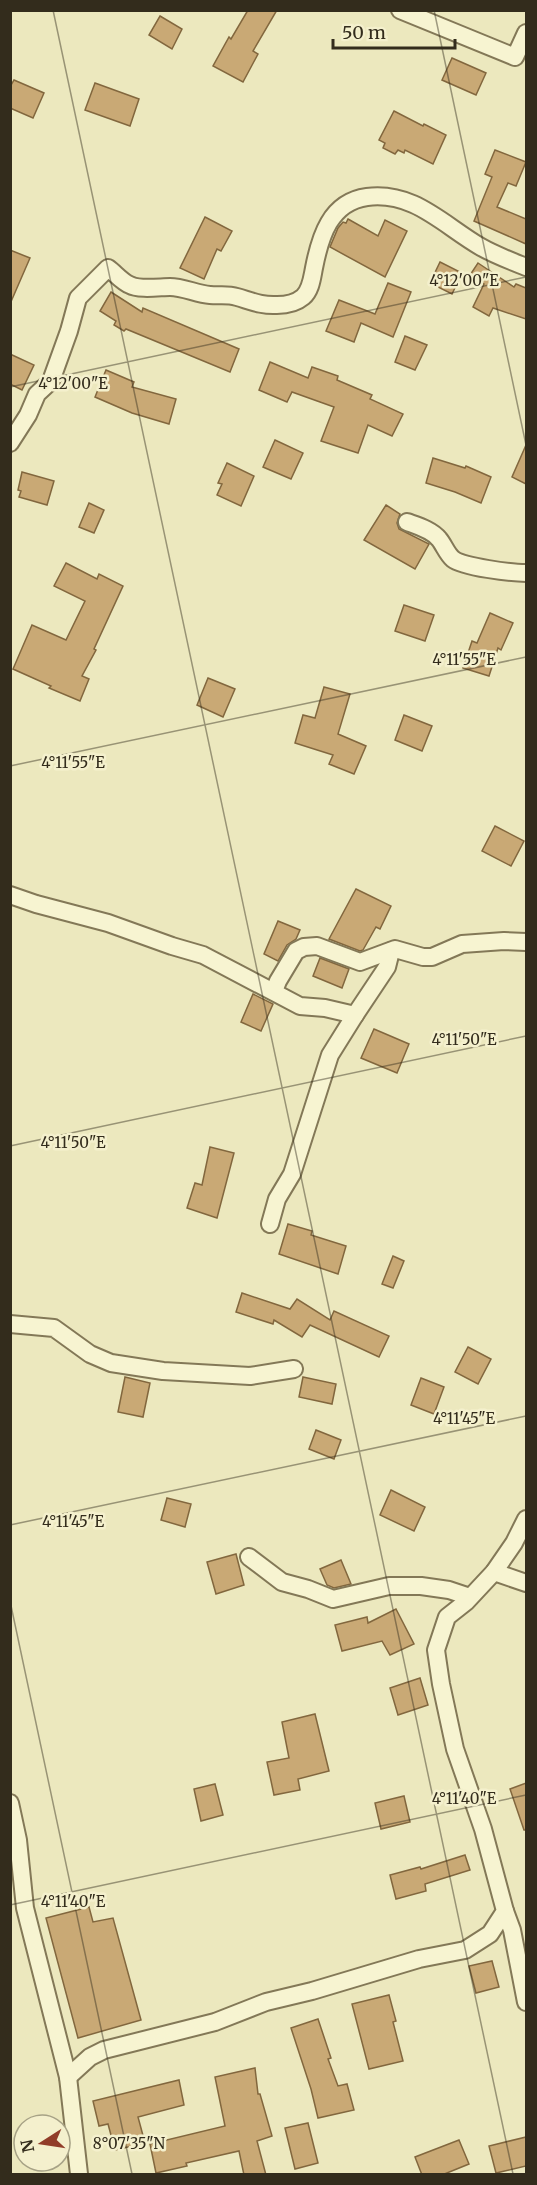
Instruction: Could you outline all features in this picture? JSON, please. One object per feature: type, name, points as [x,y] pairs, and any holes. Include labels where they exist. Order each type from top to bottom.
[{"type":"street","points":[[400,10],[515,57],[526,33]]},
{"type":"street","points":[[10,442],[28,415],[37,394],[51,381],[78,298],[108,268],[130,286],[158,289],[171,287],[212,296],[224,294],[258,304],[277,305],[294,302],[304,296],[310,286],[317,252],[332,215],[349,202],[366,197],[391,197],[407,201],[424,209],[481,247],[526,267]]},
{"type":"street","points":[[407,522],[432,533],[453,559],[463,564],[513,573],[526,573]]},
{"type":"street","points":[[10,895],[108,922],[203,955],[300,1006],[325,1008],[356,1015]]},
{"type":"street","points":[[274,991],[296,951],[304,947],[317,946],[360,962],[395,949],[423,957],[432,957],[462,944],[526,942]]},
{"type":"street","points":[[270,1224],[277,1199],[292,1174],[330,1055],[387,967],[391,951]]},
{"type":"street","points":[[10,1324],[54,1328],[90,1354],[111,1363],[163,1371],[240,1375],[257,1375],[294,1369]]},
{"type":"street","points":[[526,1519],[514,1543],[494,1572],[470,1598],[447,1617],[436,1650],[455,1749],[483,1829],[512,1930],[526,2002]]},
{"type":"street","points":[[249,1557],[282,1582],[333,1599],[389,1586],[421,1586],[448,1590],[470,1598]]},
{"type":"street","points":[[494,1572],[526,1583]]},
{"type":"street","points":[[10,1803],[18,1840],[25,1908],[68,2077],[79,2175]]},
{"type":"street","points":[[68,2077],[90,2057],[104,2050],[215,2022],[266,2002],[312,1991],[419,1959],[465,1950],[490,1934],[505,1911]]},
{"type":"building","points":[[248,10],[277,10],[253,51],[258,54],[243,82],[213,66],[229,37],[231,39]]},
{"type":"building","points":[[160,16],[182,29],[172,49],[149,35]]},
{"type":"building","points":[[452,58],[486,73],[476,95],[442,80]]},
{"type":"building","points":[[14,80],[44,93],[33,118],[10,108],[10,87]]},
{"type":"building","points":[[95,83],[139,99],[130,126],[85,110]]},
{"type":"building","points":[[394,111],[446,135],[433,164],[405,150],[404,153],[398,150],[395,154],[383,148],[385,143],[379,140]]},
{"type":"building","points":[[495,150],[526,162],[516,186],[508,183],[497,207],[526,219],[526,244],[474,221],[492,177],[485,174]]},
{"type":"building","points":[[205,217],[232,231],[221,251],[217,249],[204,279],[180,268]]},
{"type":"building","points":[[348,219],[378,236],[385,220],[407,231],[385,277],[330,247],[338,228]]},
{"type":"building","points":[[10,250],[30,258],[10,304]]},
{"type":"building","points":[[440,262],[462,273],[452,294],[430,283]]},
{"type":"building","points":[[478,263],[514,287],[516,284],[526,288],[526,319],[493,308],[489,316],[473,307],[484,284],[470,275]]},
{"type":"building","points":[[388,283],[411,292],[393,337],[361,323],[354,342],[326,331],[339,300],[375,314]]},
{"type":"building","points":[[111,292],[142,312],[143,308],[239,349],[230,372],[126,329],[124,331],[114,325],[116,321],[100,311]]},
{"type":"building","points":[[405,336],[427,345],[415,370],[395,362]]},
{"type":"building","points":[[10,354],[34,365],[22,390],[10,384]]},
{"type":"building","points":[[270,362],[308,378],[312,367],[338,376],[337,380],[372,395],[370,399],[403,414],[392,436],[368,425],[358,453],[321,441],[334,407],[292,392],[287,402],[259,390]]},
{"type":"building","points":[[106,370],[134,382],[132,387],[176,399],[169,424],[132,413],[95,397]]},
{"type":"building","points":[[275,440],[303,453],[291,479],[263,467]]},
{"type":"building","points":[[526,445],[526,484],[512,477]]},
{"type":"building","points":[[433,458],[465,468],[466,466],[491,477],[481,503],[426,483]]},
{"type":"building","points":[[227,463],[254,476],[241,506],[217,495],[222,484],[218,483]]},
{"type":"building","points":[[22,472],[54,481],[47,505],[19,497],[21,491],[18,490]]},
{"type":"building","points":[[89,503],[104,510],[94,533],[79,527]]},
{"type":"building","points":[[386,505],[400,514],[397,523],[399,529],[429,544],[415,569],[364,540]]},
{"type":"building","points":[[66,563],[97,579],[99,574],[123,586],[94,649],[96,650],[82,676],[89,679],[80,701],[13,669],[32,625],[66,640],[85,601],[54,586]]},
{"type":"building","points":[[404,605],[434,615],[425,641],[395,631]]},
{"type":"building","points":[[490,613],[513,623],[501,650],[498,648],[489,676],[463,668],[472,641],[477,643]]},
{"type":"building","points":[[208,678],[235,689],[223,717],[197,705]]},
{"type":"building","points":[[324,687],[350,694],[338,734],[366,746],[354,774],[329,764],[333,755],[295,743],[303,715],[315,718]]},
{"type":"building","points":[[404,715],[432,726],[422,751],[395,740]]},
{"type":"building","points":[[495,826],[524,841],[511,866],[482,851]]},
{"type":"building","points":[[356,889],[391,906],[380,929],[376,927],[363,950],[360,951],[329,939]]},
{"type":"building","points":[[278,921],[300,930],[296,939],[287,945],[278,961],[264,954]]},
{"type":"building","points":[[320,958],[349,969],[342,988],[313,976]]},
{"type":"building","points":[[253,994],[273,1004],[261,1031],[241,1022]]},
{"type":"building","points":[[374,1029],[409,1044],[397,1073],[361,1058]]},
{"type":"building","points":[[210,1147],[234,1153],[217,1218],[187,1208],[195,1183],[202,1185]]},
{"type":"building","points":[[288,1224],[312,1231],[311,1235],[346,1246],[338,1274],[279,1254]]},
{"type":"building","points":[[393,1256],[404,1261],[393,1288],[382,1284]]},
{"type":"building","points":[[242,1293],[290,1309],[297,1299],[330,1320],[334,1311],[389,1336],[379,1357],[310,1325],[302,1337],[274,1320],[273,1324],[236,1312]]},
{"type":"building","points":[[468,1347],[491,1359],[478,1384],[455,1372]]},
{"type":"building","points":[[125,1377],[150,1383],[143,1417],[118,1412]]},
{"type":"building","points":[[303,1377],[336,1384],[332,1404],[299,1397]]},
{"type":"building","points":[[421,1378],[444,1387],[434,1414],[411,1405]]},
{"type":"building","points":[[316,1430],[341,1440],[334,1459],[309,1449]]},
{"type":"building","points":[[391,1490],[425,1507],[414,1531],[380,1515]]},
{"type":"building","points":[[167,1498],[191,1504],[185,1527],[161,1520]]},
{"type":"building","points":[[236,1554],[244,1585],[216,1594],[207,1562]]},
{"type":"building","points":[[341,1560],[351,1584],[334,1588],[327,1585],[320,1569]]},
{"type":"building","points":[[396,1609],[414,1644],[390,1655],[382,1641],[342,1651],[335,1625],[367,1617],[368,1623]]},
{"type":"building","points":[[420,1678],[428,1705],[398,1715],[390,1688]]},
{"type":"building","points":[[315,1714],[329,1771],[298,1779],[300,1790],[274,1795],[267,1762],[289,1758],[282,1722]]},
{"type":"building","points":[[526,1783],[526,1830],[524,1830],[510,1789]]},
{"type":"building","points":[[215,1784],[223,1815],[201,1821],[194,1789]]},
{"type":"building","points":[[404,1796],[410,1822],[381,1829],[375,1803]]},
{"type":"building","points":[[465,1855],[470,1870],[425,1884],[426,1891],[396,1899],[390,1875],[420,1867],[421,1869]]},
{"type":"building","points":[[89,1907],[93,1922],[113,1918],[141,2020],[78,2038],[46,1918]]},
{"type":"building","points":[[492,1961],[499,1987],[476,1993],[469,1966]]},
{"type":"building","points":[[389,1995],[403,2061],[369,2069],[352,2004]]},
{"type":"building","points":[[318,2019],[331,2058],[328,2059],[338,2086],[347,2084],[354,2110],[318,2118],[291,2028]]},
{"type":"building","points":[[255,2068],[258,2094],[260,2094],[272,2136],[257,2141],[266,2175],[244,2175],[239,2151],[186,2163],[187,2166],[156,2173],[150,2144],[225,2126],[215,2077]]},
{"type":"building","points":[[179,2080],[184,2105],[138,2117],[145,2143],[115,2150],[108,2124],[99,2126],[93,2101]]},
{"type":"building","points":[[308,2123],[318,2163],[295,2169],[285,2128]]},
{"type":"building","points":[[526,2137],[526,2166],[496,2173],[489,2146]]},
{"type":"building","points":[[459,2140],[469,2164],[442,2175],[422,2175],[415,2157]]}]
